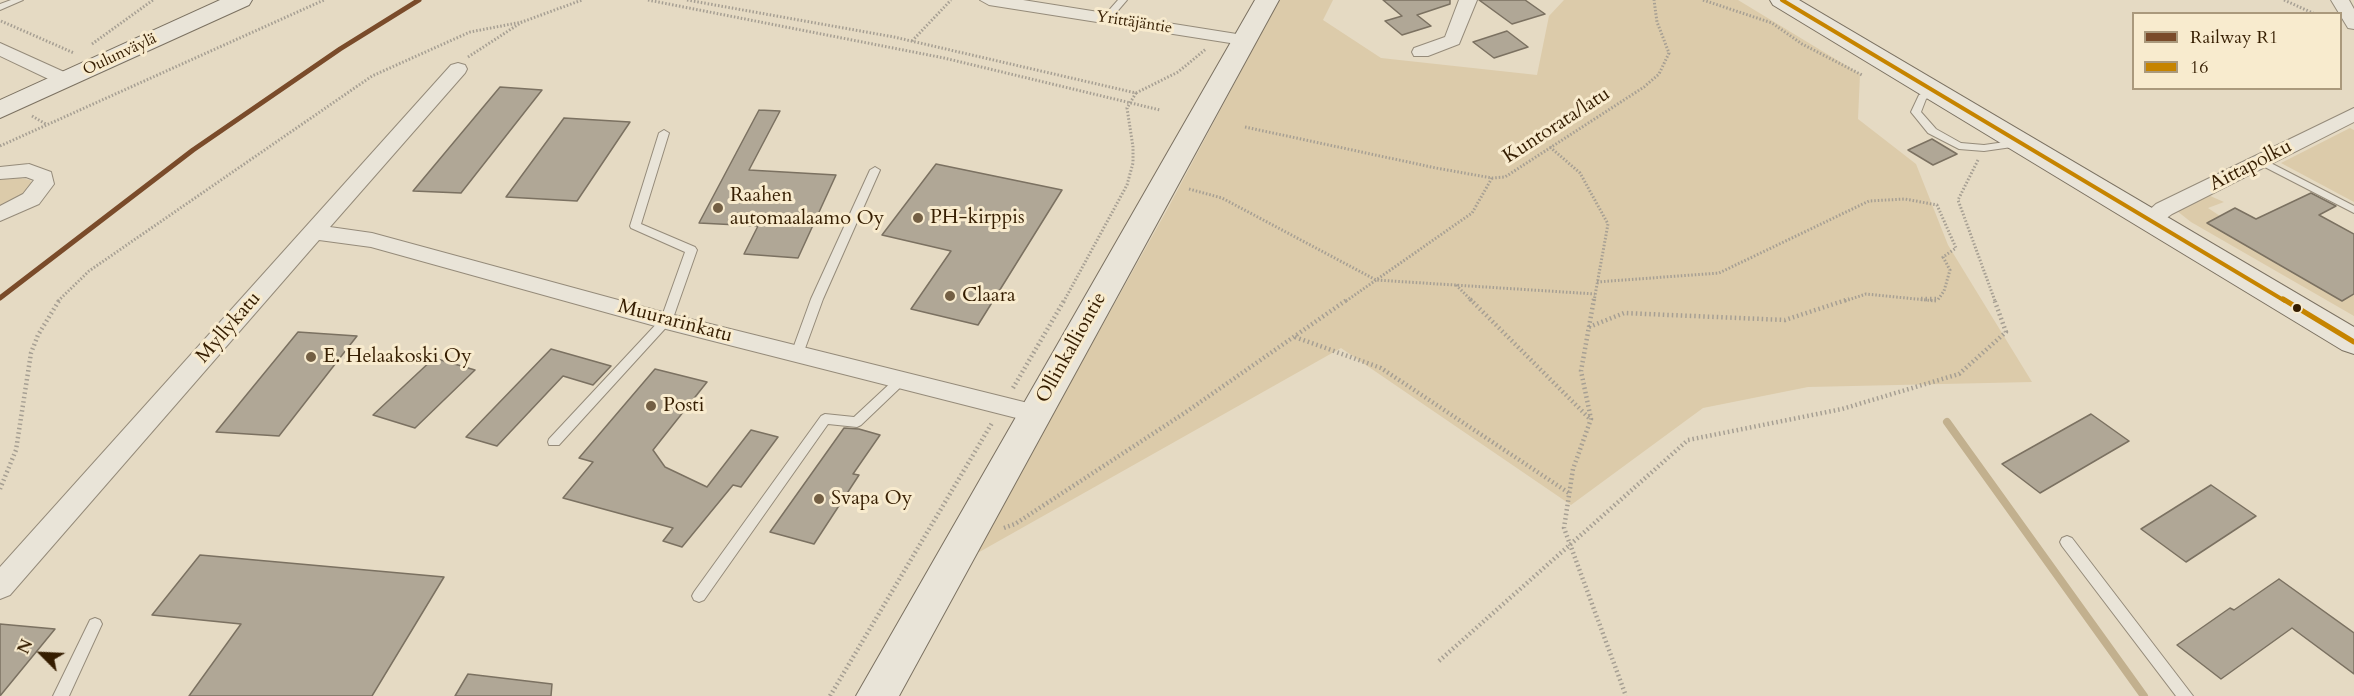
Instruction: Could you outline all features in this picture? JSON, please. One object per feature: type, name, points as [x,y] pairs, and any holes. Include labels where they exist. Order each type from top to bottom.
[{"type":"street","name":"Oulunväylä","points":[[0,110],[240,0]]},
{"type":"street","name":"Yrittäjäntie","points":[[989,0],[1045,4],[1106,19],[1230,38]]},
{"type":"street","name":"Ollinkalliontie","points":[[877,696],[1036,414],[1230,38],[1267,0]]},
{"type":"street","points":[[1422,52],[1453,40],[1468,0]]},
{"type":"street","points":[[1782,0],[2354,342]]},
{"type":"street","points":[[2340,0],[2354,24]]},
{"type":"street","points":[[0,49],[66,80]]},
{"type":"street","name":"Myllykatu","points":[[0,587],[458,69]]},
{"type":"street","name":"Aittapolku","points":[[2149,220],[2164,209],[2354,114]]},
{"type":"street","points":[[0,173],[29,170],[38,172],[44,177],[44,184],[31,199],[0,214]]},
{"type":"street","name":"Muurarinkatu","points":[[313,232],[372,240],[666,321],[1036,414]]},
{"type":"lane","points":[[0,7],[19,0]]},
{"type":"lane","points":[[1106,19],[1123,0]]},
{"type":"lane","points":[[1934,91],[1922,97],[1916,112],[1932,131],[1959,146],[1984,148],[2021,143]]},
{"type":"lane","points":[[554,442],[666,321],[690,250],[635,226],[664,133]]},
{"type":"lane","points":[[2261,160],[2354,210]]},
{"type":"lane","points":[[797,354],[817,299],[875,170]]},
{"type":"lane","points":[[699,596],[825,419],[857,422],[901,380]]},
{"type":"lane","points":[[2067,542],[2185,696]]},
{"type":"lane","points":[[61,696],[95,624]]},
{"type":"path","points":[[42,69],[105,36],[129,15],[153,0]]},
{"type":"path","points":[[0,146],[324,0]]},
{"type":"path","points":[[458,69],[483,46],[522,22],[582,0]]},
{"type":"path","points":[[648,0],[945,58],[1160,110]]},
{"type":"path","points":[[687,0],[912,41],[1136,93]]},
{"type":"path","points":[[912,41],[951,0]]},
{"type":"path","name":"Kuntorata/latu","points":[[1245,127],[1492,178],[1505,177],[1644,87],[1659,74],[1669,53],[1657,22],[1654,0]]},
{"type":"path","points":[[1703,0],[1772,23],[1802,44],[1871,80]]},
{"type":"path","points":[[2284,0],[2310,12]]},
{"type":"path","points":[[0,20],[74,53]]},
{"type":"path","points":[[0,489],[16,450],[31,352],[38,335],[59,300],[89,271],[328,104],[372,76],[459,36],[482,28],[522,22]]},
{"type":"path","points":[[830,696],[1092,254],[1127,185],[1133,163],[1127,115],[1129,101],[1136,93],[1190,65],[1230,38]]},
{"type":"path","points":[[1550,147],[1580,173],[1608,224],[1581,371],[1591,419],[1573,469],[1564,528],[1626,696]]},
{"type":"path","points":[[1439,661],[1688,440],[1842,410],[1959,374],[2006,332],[1958,200],[1984,148]]},
{"type":"path","points":[[966,540],[1015,524],[1186,412],[1472,213],[1492,178]]},
{"type":"path","points":[[1189,189],[1222,198],[1376,280],[1595,294]]},
{"type":"path","points":[[1589,327],[1624,313],[1785,320],[1866,294],[1937,301],[1944,291],[1950,270],[1943,257],[1956,248],[1937,205],[1905,199],[1869,201],[1719,273],[1597,282]]},
{"type":"path","points":[[1456,285],[1591,419]]},
{"type":"path","points":[[1294,337],[1381,368],[1569,493]]},
{"type":"shaded area","points":[[1279,0],[1333,0],[1323,20],[1381,58],[1537,75],[1549,16],[1564,0],[1738,0],[1860,74],[1858,119],[1916,164],[1948,245],[2032,382],[1808,387],[1703,408],[1571,505],[1341,348],[974,555],[1168,208]]},
{"type":"shaded area","points":[[2350,128],[2354,130],[2354,202],[2281,163]]},
{"type":"shaded area","points":[[15,177],[30,180],[32,184],[26,195],[0,208],[0,179]]},
{"type":"shaded area","points":[[2208,195],[2224,202],[2208,208],[2220,216],[2207,223],[2342,301],[2354,294],[2354,316],[2191,222],[2177,211]]},
{"type":"building","points":[[1383,0],[1450,0],[1450,4],[1417,15],[1431,26],[1402,35],[1385,21],[1402,16]]},
{"type":"building","points":[[1479,0],[1525,0],[1545,14],[1512,24]]},
{"type":"building","points":[[1507,31],[1528,47],[1494,58],[1473,42]]},
{"type":"building","points":[[500,87],[542,90],[461,193],[413,191]]},
{"type":"building","points":[[759,110],[780,111],[749,170],[836,175],[798,258],[744,254],[758,226],[699,223]]},
{"type":"building","points":[[564,118],[630,122],[577,201],[506,197]]},
{"type":"building","points":[[1932,139],[1957,154],[1933,165],[1908,150]]},
{"type":"building","points":[[936,164],[1062,190],[978,325],[911,309],[951,251],[882,235]]},
{"type":"building","points":[[2311,193],[2336,206],[2319,215],[2354,234],[2354,294],[2342,301],[2207,223],[2235,208],[2256,219]]},
{"type":"building","points":[[298,332],[357,336],[279,436],[216,432]]},
{"type":"building","points":[[551,349],[611,366],[593,385],[563,376],[497,446],[466,437]]},
{"type":"building","points":[[434,358],[475,370],[415,428],[373,415]]},
{"type":"building","points":[[655,369],[707,382],[653,450],[665,467],[707,487],[751,430],[778,437],[741,487],[733,485],[682,547],[663,541],[673,528],[563,498],[593,462],[579,458]]},
{"type":"building","points":[[2091,414],[2129,441],[2040,493],[2002,464]]},
{"type":"building","points":[[844,428],[859,429],[880,435],[853,474],[859,475],[814,544],[770,532]]},
{"type":"building","points":[[2211,485],[2256,516],[2186,562],[2141,529]]},
{"type":"building","points":[[200,555],[444,577],[372,696],[189,696],[241,624],[152,615]]},
{"type":"building","points":[[2279,579],[2354,633],[2354,674],[2292,628],[2221,679],[2177,645],[2230,608],[2234,610]]},
{"type":"building","points":[[0,624],[55,629],[0,696]]},
{"type":"building","points":[[468,674],[552,684],[551,696],[455,696]]},
{"type":"waterway","points":[[1947,422],[2144,696]]},
{"type":"rail line","name":"R1","points":[[0,298],[193,150],[340,49],[419,0]]},
{"type":"transit line","name":"16","points":[[1782,0],[2354,342]]},
{"type":"place","name":"Raahen automaalaamo Oy","points":[[718,208]]},
{"type":"place","name":"PH-kirppis","points":[[918,218]]},
{"type":"place","name":"Claara","points":[[950,296]]},
{"type":"place","name":"E. Helaakoski Oy","points":[[311,357]]},
{"type":"place","name":"Posti","points":[[651,406]]},
{"type":"place","name":"Svapa Oy","points":[[819,499]]}]
